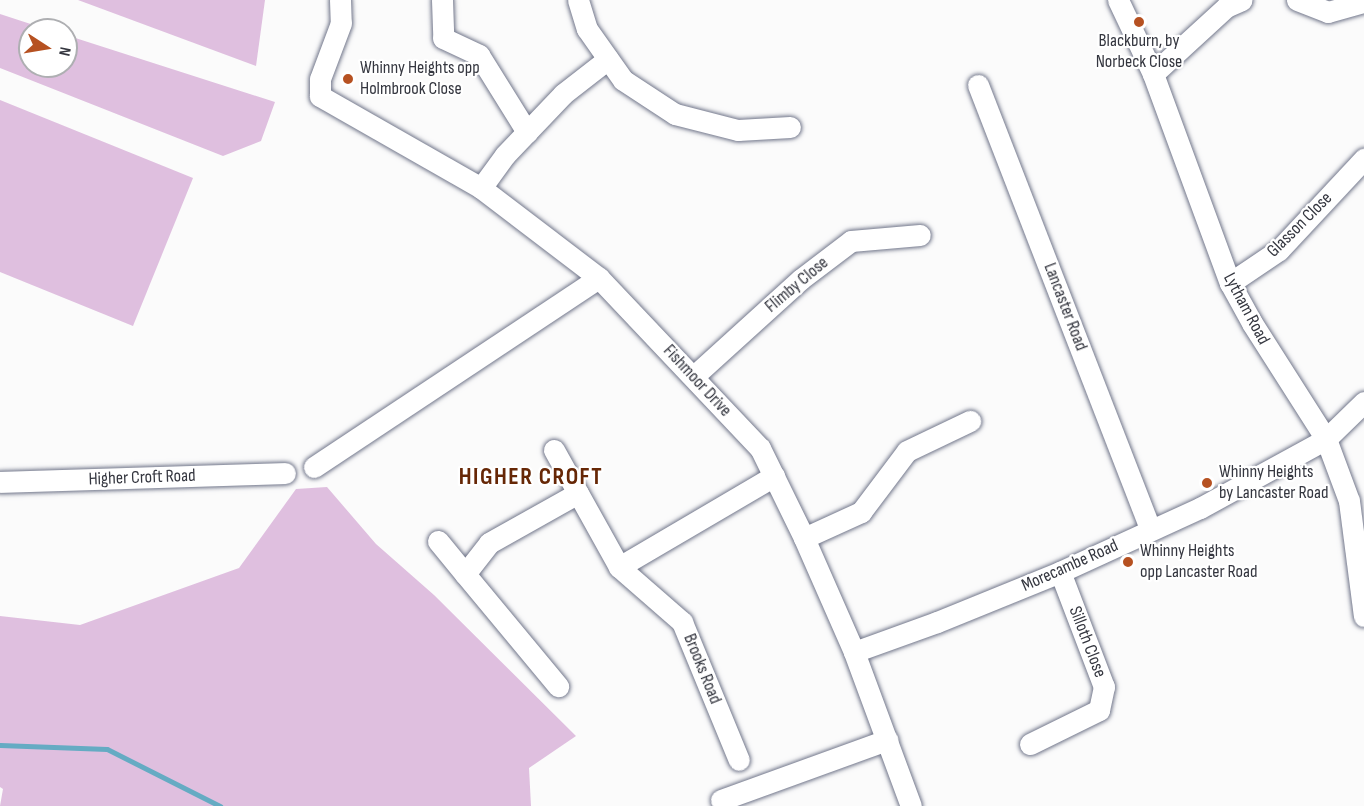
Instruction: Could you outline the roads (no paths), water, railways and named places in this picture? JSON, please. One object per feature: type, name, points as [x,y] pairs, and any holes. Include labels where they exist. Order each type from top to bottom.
[{"type":"street","name":"Fishmoor Drive","points":[[340,0],[341,23],[320,80],[318,92],[322,99],[481,188],[599,278],[760,448],[804,538],[854,652],[911,806]]},
{"type":"street","points":[[442,0],[443,38],[478,55],[527,132]]},
{"type":"street","points":[[578,0],[587,29],[623,80],[675,114],[738,130],[790,127]]},
{"type":"street","name":"Lytham Road","points":[[1118,0],[1153,74],[1230,283],[1252,324],[1326,440],[1349,501],[1364,616]]},
{"type":"street","points":[[1153,74],[1226,7],[1242,0]]},
{"type":"street","points":[[1297,0],[1328,12],[1364,2]]},
{"type":"street","points":[[481,188],[505,155],[563,94],[608,59]]},
{"type":"street","name":"Lancaster Road","points":[[978,85],[1151,530]]},
{"type":"street","name":"Glasson Close","points":[[1230,283],[1280,250],[1364,159]]},
{"type":"street","name":"Flimby Close","points":[[693,376],[801,279],[851,241],[920,235]]},
{"type":"street","points":[[314,467],[599,278]]},
{"type":"street","name":"Morecambe Road","points":[[854,652],[937,622],[1060,572],[1200,508],[1326,440],[1364,402]]},
{"type":"street","points":[[804,538],[861,512],[907,451],[970,421]]},
{"type":"street","name":"Brooks Road","points":[[554,450],[619,567],[682,622],[739,760]]},
{"type":"street","name":"Higher Croft Road","points":[[0,482],[285,473]]},
{"type":"street","points":[[619,567],[774,476]]},
{"type":"street","points":[[465,574],[489,543],[578,494]]},
{"type":"street","points":[[438,541],[558,686]]},
{"type":"street","name":"Silloth Close","points":[[1030,744],[1099,710],[1104,687],[1060,572]]},
{"type":"street","points":[[721,800],[887,740]]},
{"type":"waterway","points":[[0,745],[107,749],[220,806]]},
{"type":"place","name":"Blackburn, by Norbeck Close","points":[[1139,22]]},
{"type":"place","name":"Whinny Heights opp Holmbrook Close","points":[[348,79]]},
{"type":"place","name":"Whinny Heights by Lancaster Road","points":[[1207,483]]},
{"type":"place","name":"Whinny Heights opp Lancaster Road","points":[[1128,562]]},
{"type":"district","name":"HIGHER CROFT","points":[[531,477]]}]
